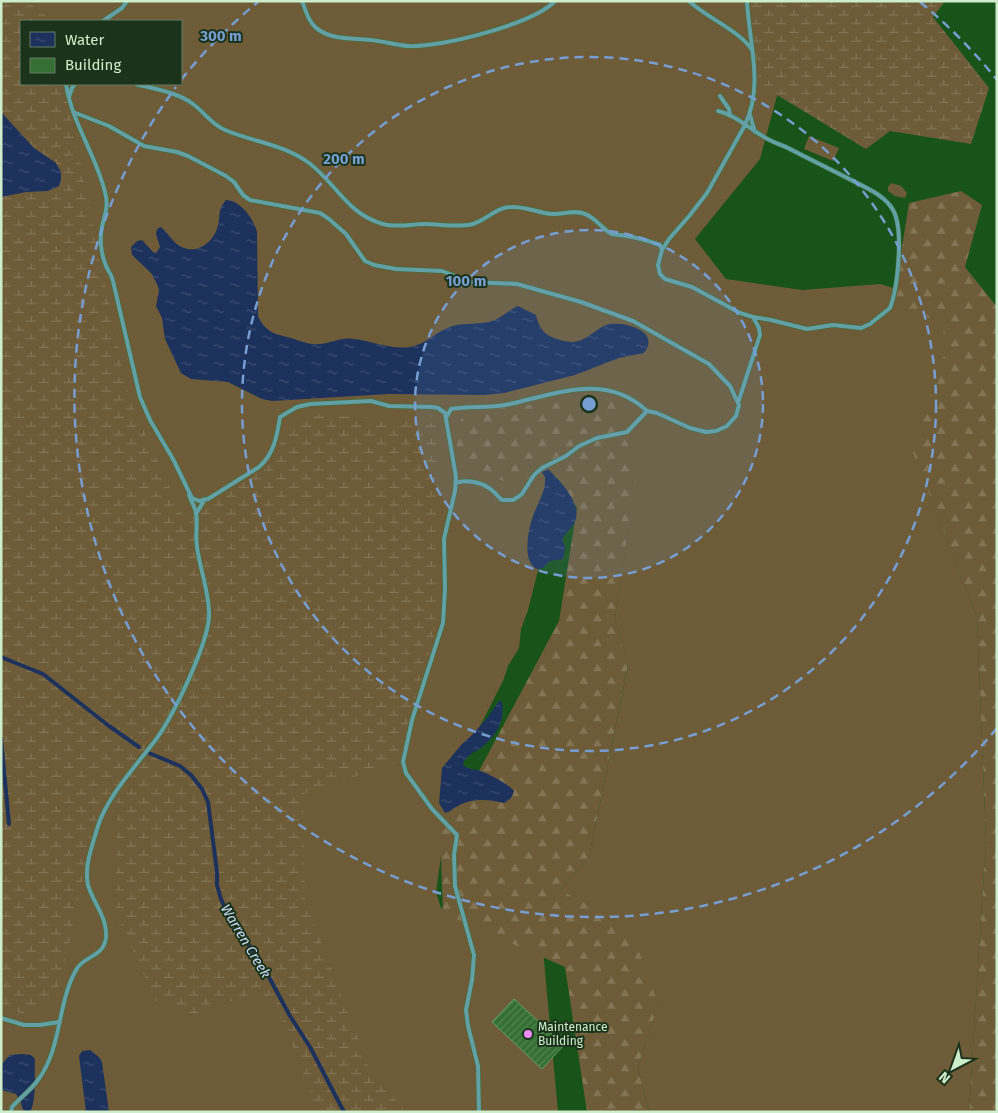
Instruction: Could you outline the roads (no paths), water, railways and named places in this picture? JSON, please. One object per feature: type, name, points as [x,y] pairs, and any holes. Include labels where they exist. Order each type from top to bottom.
[{"type":"lane","points":[[105,20],[122,8],[127,1]]},
{"type":"lane","points":[[302,1],[313,26],[328,35],[388,41],[408,46],[444,44],[468,38],[540,13],[555,1]]},
{"type":"lane","points":[[689,1],[700,12],[743,39],[753,52]]},
{"type":"lane","points":[[718,111],[730,115],[746,125],[755,132],[876,193],[886,200],[894,210],[897,222],[899,259],[890,308],[870,324],[861,328],[833,325],[810,330],[771,320],[753,318],[733,310],[692,287],[665,279],[660,274],[658,265],[662,250],[669,238],[690,215],[706,193],[746,125],[750,115],[756,82],[747,1]]},
{"type":"lane","points":[[11,1112],[14,1104],[37,1082],[55,1045],[59,1022],[76,969],[80,964],[98,954],[106,938],[105,926],[90,889],[87,873],[89,857],[101,817],[167,723],[194,666],[208,628],[208,605],[195,533],[196,514],[173,459],[150,420],[140,397],[113,281],[102,251],[101,232],[107,210],[106,194],[73,112],[66,85]]},
{"type":"lane","points":[[69,99],[72,88],[75,85]]},
{"type":"lane","points":[[140,85],[188,101],[213,123],[225,130],[271,144],[300,156],[321,173],[345,201],[359,213],[382,224],[396,226],[425,224],[464,226],[478,222],[510,206],[530,208],[551,214],[578,212],[590,216],[613,234],[652,242],[660,245],[662,250]]},
{"type":"lane","points":[[720,96],[729,109],[730,115]]},
{"type":"lane","points":[[73,112],[109,126],[144,146],[188,156],[226,176],[250,200],[320,213],[329,218],[346,234],[365,261],[374,265],[396,269],[442,272],[471,282],[517,284],[581,302],[633,321],[708,364],[728,384],[739,408],[732,422],[720,429],[709,432],[690,428],[657,413],[647,411],[620,392],[594,388],[556,392],[503,405],[451,409],[389,406],[371,401],[310,404],[297,407],[280,417],[272,451],[266,461],[259,467],[199,501],[192,498],[186,488]]},
{"type":"lane","points":[[750,115],[755,132]]},
{"type":"lane","points":[[738,403],[760,335],[759,328],[753,318]]},
{"type":"lane","points":[[440,409],[446,413],[456,483],[444,532],[443,556],[446,589],[442,631],[436,644],[412,720],[403,762],[404,769],[432,809],[457,835],[454,855],[455,886],[474,955],[472,980],[466,1010],[478,1066],[479,1112]]},
{"type":"lane","points":[[446,417],[451,409]]},
{"type":"lane","points":[[456,483],[466,481],[479,484],[489,487],[502,500],[513,500],[522,494],[534,475],[542,468],[591,440],[627,432],[647,411]]},
{"type":"lane","points":[[196,514],[205,499]]},
{"type":"lane","points":[[1,1018],[24,1025],[59,1022]]},
{"type":"water","points":[[1,112],[34,148],[56,163],[61,172],[59,186],[48,191],[26,192],[1,197]]},
{"type":"water","points":[[226,200],[236,203],[246,211],[257,232],[258,316],[268,330],[277,334],[313,344],[349,339],[403,348],[421,344],[442,330],[452,326],[493,321],[518,306],[536,315],[538,323],[550,337],[576,342],[600,328],[610,324],[617,324],[632,326],[645,334],[648,339],[648,345],[644,353],[619,358],[575,375],[504,393],[485,395],[388,394],[272,401],[262,399],[228,382],[191,379],[181,373],[165,339],[162,318],[156,306],[159,290],[157,284],[151,273],[132,255],[131,247],[137,241],[142,240],[156,253],[160,247],[156,234],[157,229],[161,227],[180,247],[195,249],[201,247],[214,236],[220,210]]},
{"type":"water","points":[[548,469],[572,498],[575,505],[576,519],[562,539],[565,548],[563,559],[550,561],[543,568],[537,569],[532,566],[529,560],[527,546],[532,519],[544,488],[545,477],[542,472]]},
{"type":"water","points":[[502,701],[503,709],[499,728],[487,743],[473,752],[463,763],[466,767],[486,773],[504,783],[514,791],[512,795],[504,803],[485,800],[467,802],[445,813],[439,803],[442,768],[488,717],[498,702]]},
{"type":"water","points":[[90,1050],[102,1062],[109,1112],[86,1112],[79,1056],[82,1051]]},
{"type":"water","points":[[10,1055],[31,1055],[35,1059],[34,1094],[30,1112],[23,1110],[16,1094],[1,1090],[1,1065]]},
{"type":"waterway","name":"Warren Creek","points":[[1,657],[43,674],[139,747]]},
{"type":"waterway","points":[[1,739],[9,824]]},
{"type":"waterway","name":"Warren Creek","points":[[149,753],[180,766],[191,775],[202,789],[208,802],[217,885],[221,899],[310,1047],[344,1112]]},
{"type":"place","name":"Maintenance Building","points":[[528,1034]]}]
